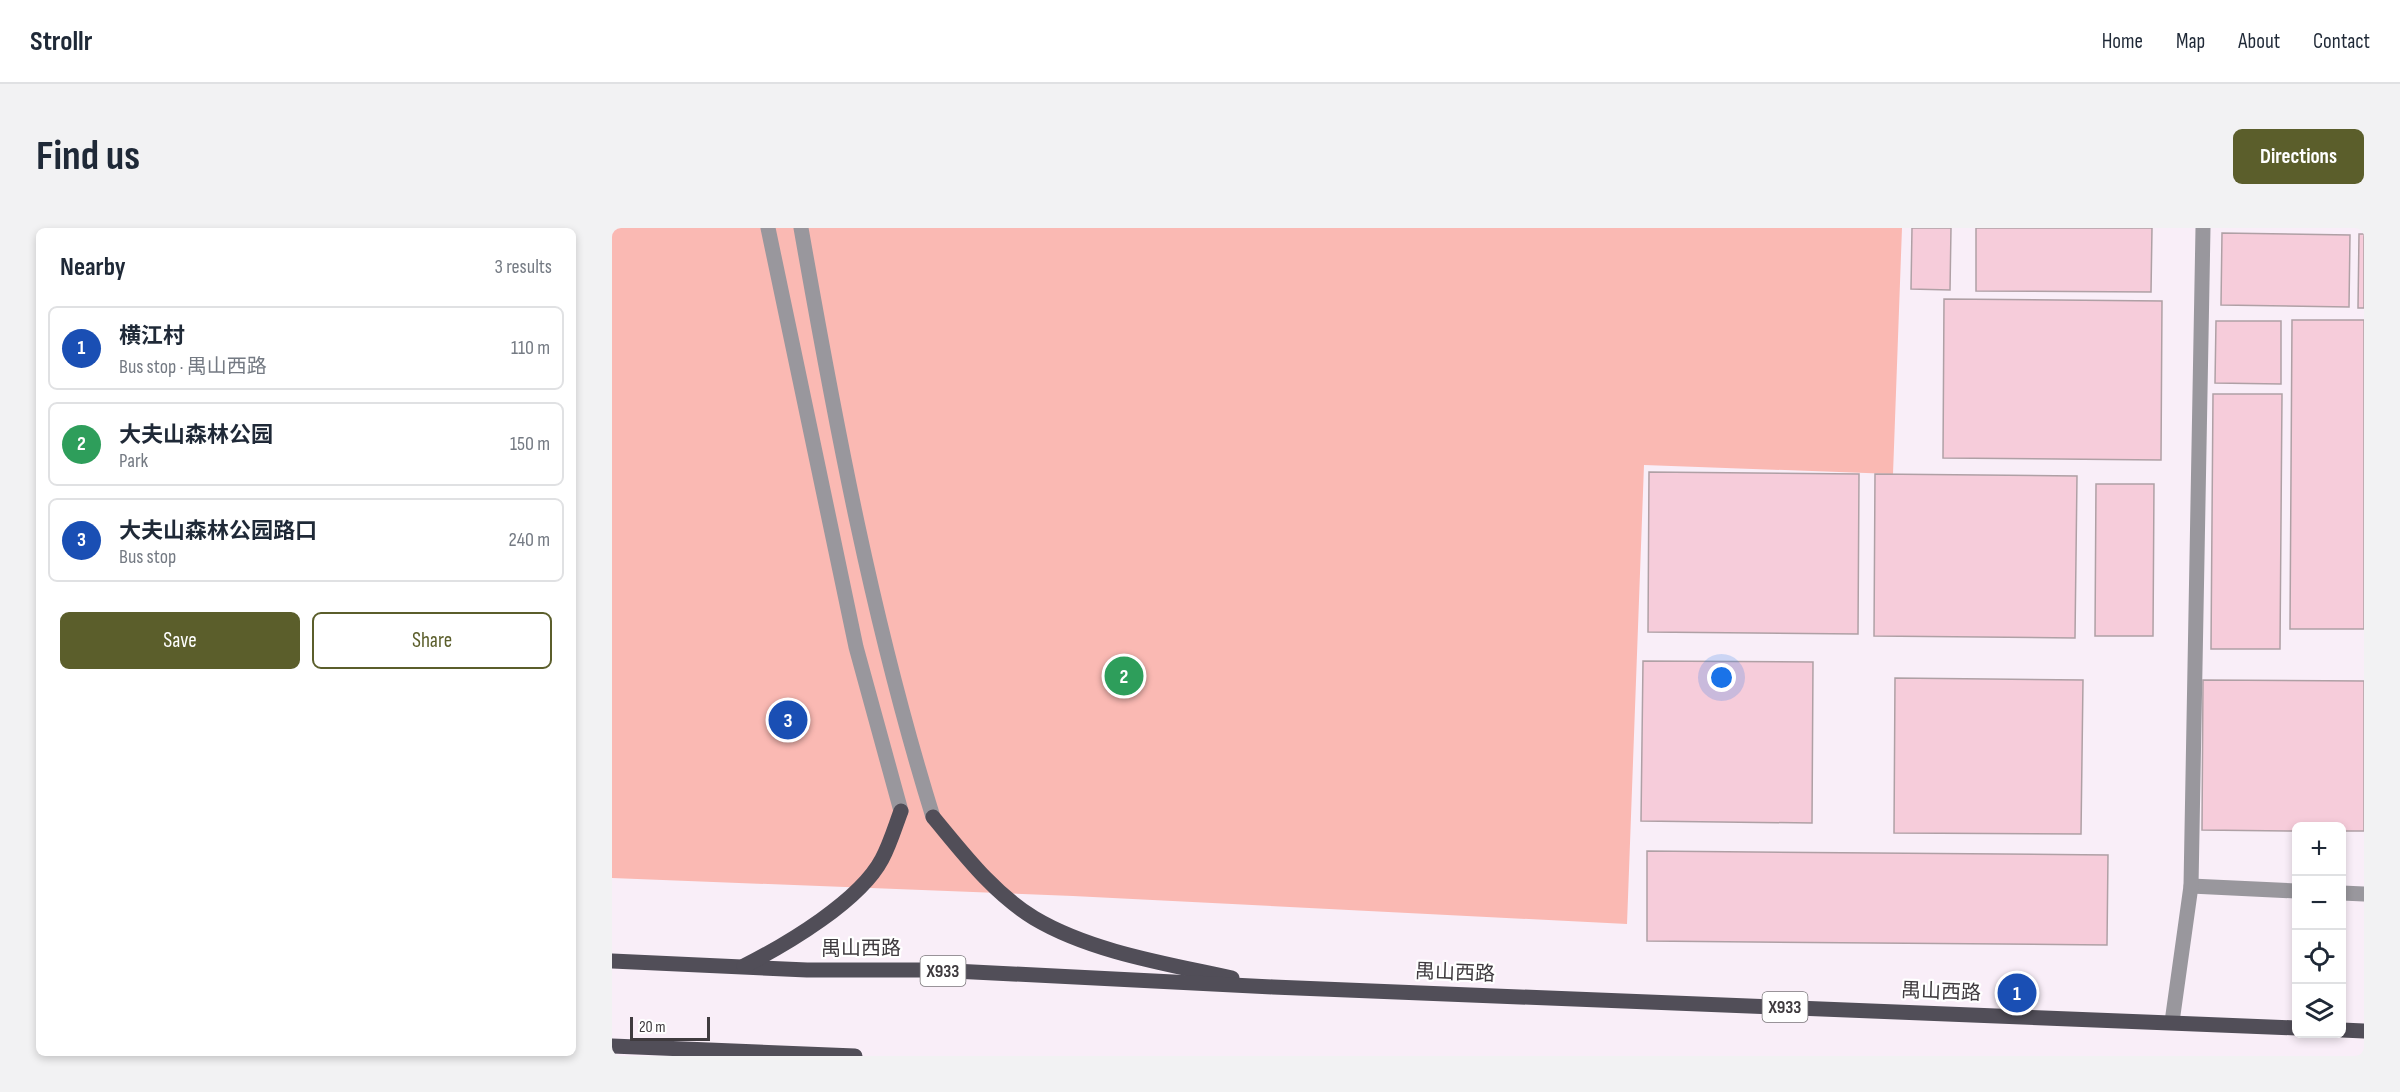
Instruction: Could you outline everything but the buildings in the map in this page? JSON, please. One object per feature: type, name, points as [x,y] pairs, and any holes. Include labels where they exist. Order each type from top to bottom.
[{"type":"main road","points":[[742,967],[773,951],[845,902],[882,860],[902,811]]},
{"type":"main road","points":[[933,818],[981,875],[1034,918],[1086,941],[1137,957],[1273,987]]},
{"type":"main road","name":"禺山西路","points":[[612,961],[742,967],[934,970],[1273,987],[2292,1028]]},
{"type":"main road","points":[[2346,1030],[2364,1031]]},
{"type":"main road","points":[[612,1046],[855,1056]]},
{"type":"street","points":[[768,228],[856,647],[902,811]]},
{"type":"street","points":[[801,228],[830,391],[883,644],[933,818]]},
{"type":"street","points":[[2172,1022],[2191,886],[2203,228]]},
{"type":"street","points":[[2191,886],[2292,891]]},
{"type":"street","points":[[2346,892],[2364,894]]},
{"type":"shaded area","points":[[612,228],[1902,228],[1893,474],[1644,465],[1627,924],[1073,896],[612,878]]},
{"type":"place","name":"大夫山森林公园","points":[[1124,676]]},
{"type":"place","name":"大夫山森林公园路口","points":[[788,720]]},
{"type":"place","name":"横江村","points":[[2017,993]]}]
